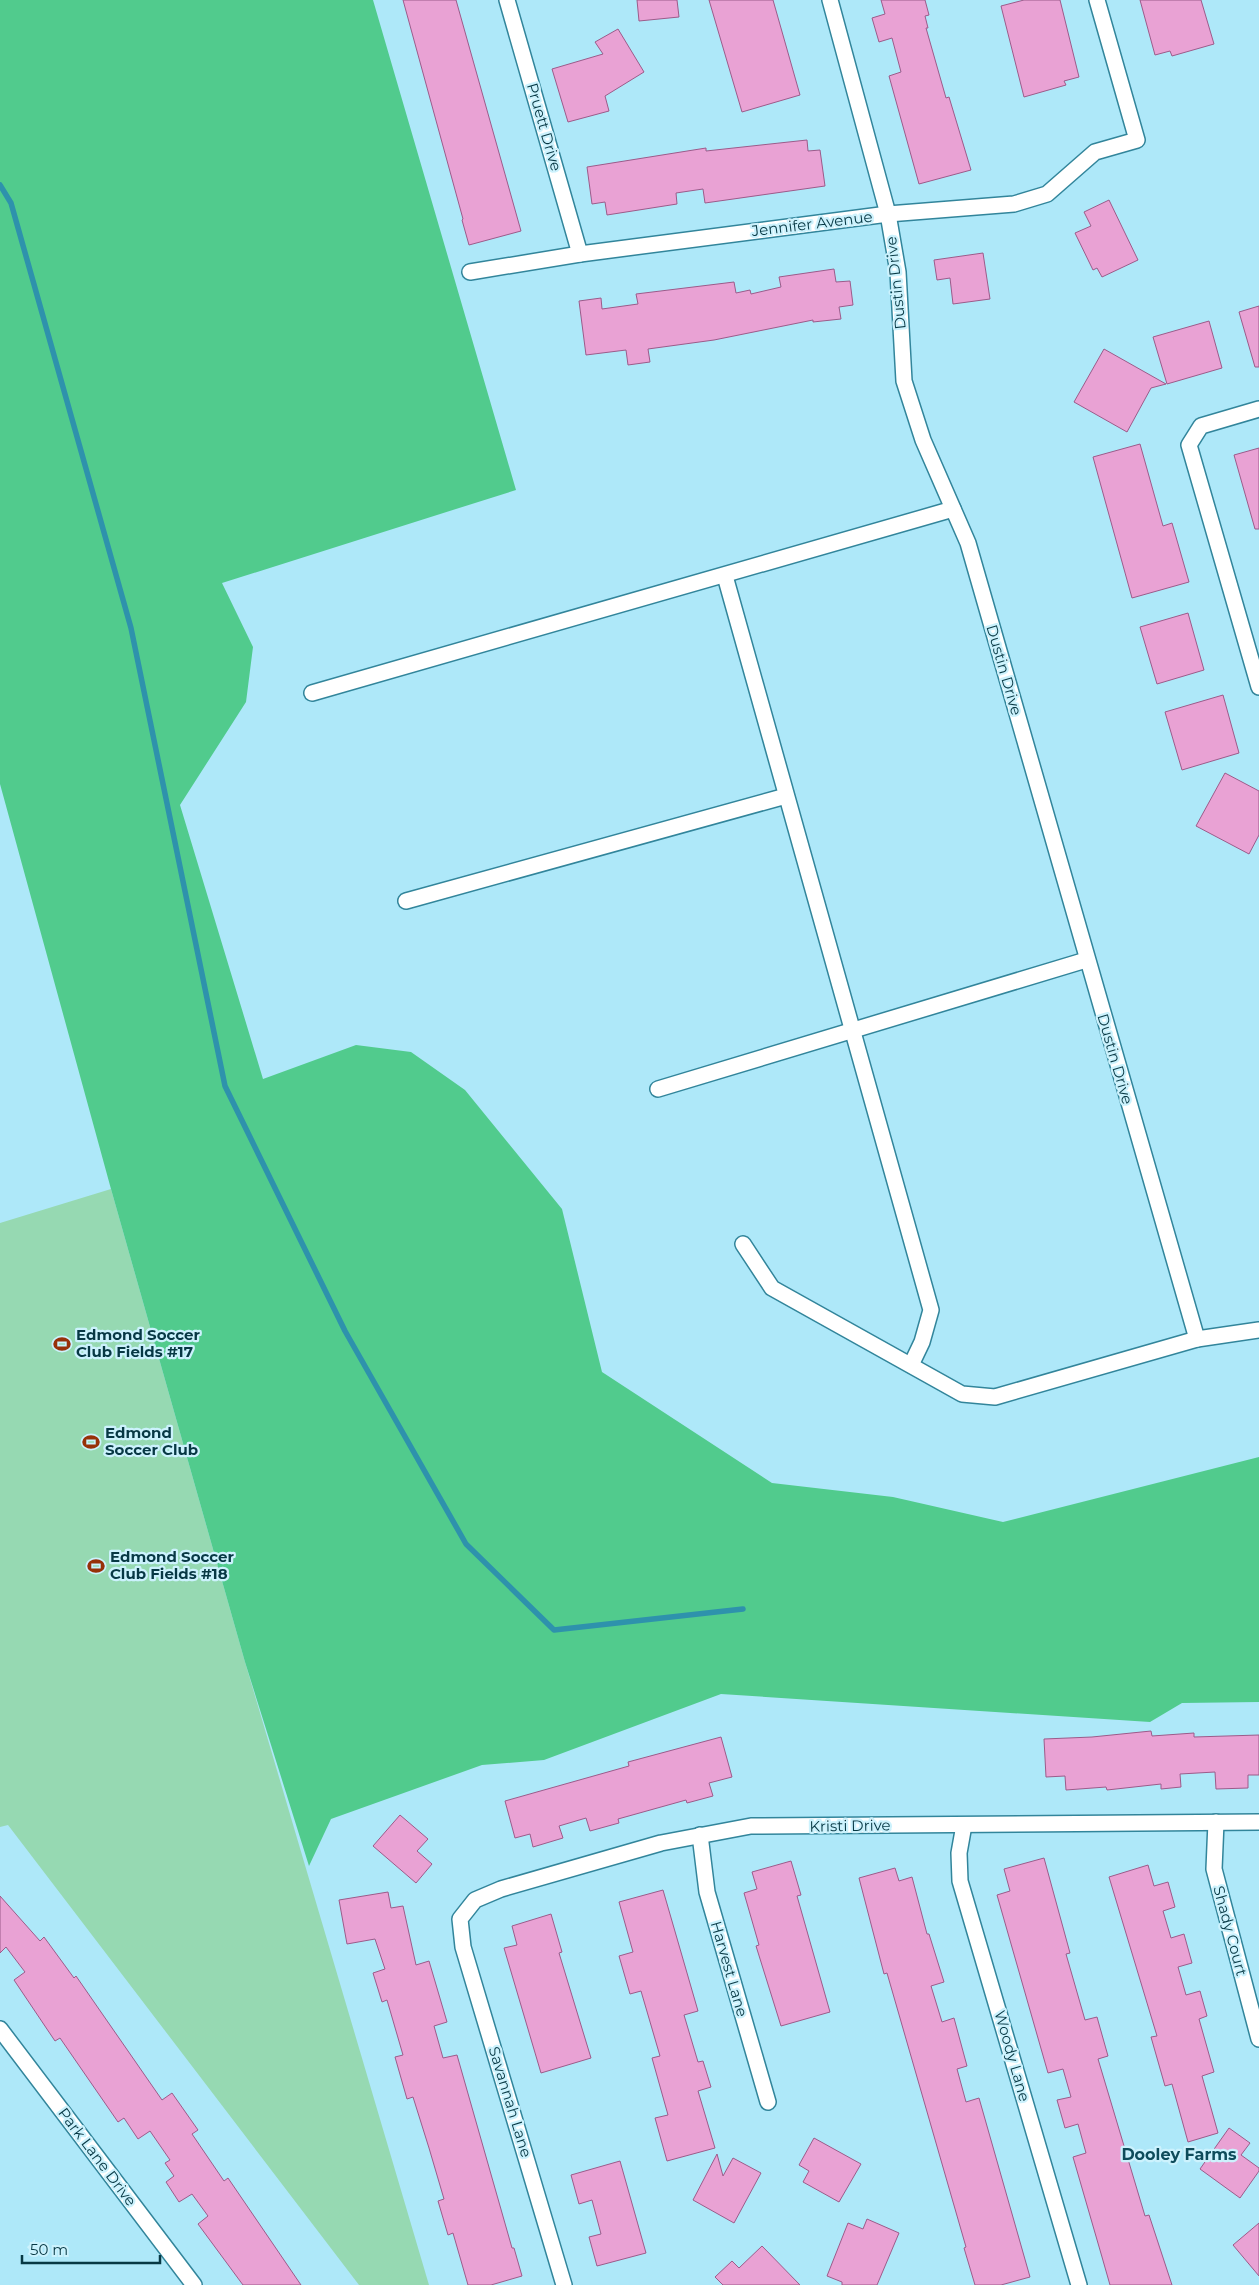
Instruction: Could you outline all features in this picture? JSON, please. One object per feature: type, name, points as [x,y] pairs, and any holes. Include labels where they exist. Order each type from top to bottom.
[{"type":"street","name":"Pruett Drive","points":[[508,0],[580,254]]},
{"type":"street","name":"Dustin Drive","points":[[830,0],[888,214],[898,272],[904,381],[923,440],[968,543],[1086,960],[1197,1338]]},
{"type":"street","name":"Jennifer Avenue","points":[[470,272],[580,254],[888,214],[1014,204],[1046,194],[1095,152],[1137,140],[1098,0]]},
{"type":"street","points":[[1259,409],[1201,426],[1189,445],[1259,687]]},
{"type":"street","points":[[312,693],[953,509]]},
{"type":"street","points":[[725,576],[931,1310],[922,1342],[911,1365]]},
{"type":"street","points":[[406,901],[786,796]]},
{"type":"street","points":[[658,1089],[1086,960]]},
{"type":"street","points":[[743,1244],[772,1288],[962,1394],[995,1397],[1197,1338],[1259,1330]]},
{"type":"street","name":"Shady Court","points":[[1216,1822],[1214,1869],[1259,2039]]},
{"type":"street","name":"Kristi Drive","points":[[460,1919],[475,1900],[501,1888],[661,1843],[751,1826],[1259,1822]]},
{"type":"street","name":"Woody Lane","points":[[964,1825],[959,1853],[960,1881],[1079,2285]]},
{"type":"street","name":"Harvest Lane","points":[[700,1835],[707,1892],[768,2102]]},
{"type":"street","name":"Savannah Lane","points":[[460,1919],[464,1947],[564,2285]]},
{"type":"street","name":"Park Lane Drive","points":[[0,2029],[194,2285]]},
{"type":"green space","points":[[0,0],[373,0],[516,490],[222,583],[253,647],[246,702],[180,805],[263,1079],[356,1045],[411,1052],[465,1090],[562,1209],[602,1372],[772,1483],[893,1497],[1003,1522],[1259,1457],[1259,1702],[1182,1703],[1150,1722],[721,1694],[544,1760],[482,1765],[331,1819],[309,1866],[245,1662],[111,1189],[0,784]]},
{"type":"green space","points":[[111,1189],[245,1662],[429,2285],[359,2285],[8,1825],[0,1827],[0,1223]]},
{"type":"building","points":[[403,0],[456,0],[521,231],[469,245]]},
{"type":"building","points":[[637,0],[677,0],[679,17],[639,21]]},
{"type":"building","points":[[709,0],[773,0],[800,95],[742,112]]},
{"type":"building","points":[[881,0],[925,0],[929,15],[925,16],[928,28],[926,28],[946,98],[949,97],[971,170],[919,184],[889,76],[901,72],[892,38],[879,42],[872,18],[885,14]]},
{"type":"building","points":[[1024,0],[1060,0],[1079,77],[1064,81],[1066,85],[1024,97],[1001,6]]},
{"type":"building","points":[[1140,0],[1201,0],[1214,44],[1172,56],[1170,51],[1155,55]]},
{"type":"building","points":[[618,29],[644,72],[605,96],[609,111],[568,122],[552,69],[603,54],[595,42]]},
{"type":"building","points":[[807,140],[808,151],[820,150],[825,186],[705,203],[703,189],[676,193],[677,204],[607,215],[605,202],[592,204],[587,167],[706,148],[706,151]]},
{"type":"building","points":[[1109,200],[1138,260],[1102,277],[1097,268],[1093,270],[1075,233],[1091,226],[1084,212]]},
{"type":"building","points":[[983,253],[990,299],[953,304],[950,278],[937,280],[934,260]]},
{"type":"building","points":[[834,269],[836,282],[850,281],[853,305],[839,307],[841,319],[813,322],[813,320],[714,340],[648,349],[650,362],[628,365],[626,350],[586,355],[579,301],[601,298],[602,309],[638,304],[636,294],[734,282],[736,293],[750,290],[751,294],[781,287],[779,277]]},
{"type":"building","points":[[1259,306],[1259,367],[1255,367],[1239,312]]},
{"type":"building","points":[[1209,321],[1222,368],[1167,384],[1153,337]]},
{"type":"building","points":[[1104,349],[1166,384],[1151,388],[1127,432],[1074,402]]},
{"type":"building","points":[[1140,444],[1163,526],[1172,523],[1189,582],[1132,598],[1093,457]]},
{"type":"building","points":[[1259,448],[1259,529],[1255,529],[1234,455]]},
{"type":"building","points":[[1188,613],[1204,670],[1157,684],[1140,627]]},
{"type":"building","points":[[1223,695],[1239,753],[1182,770],[1165,712]]},
{"type":"building","points":[[1225,773],[1259,791],[1259,835],[1249,854],[1196,826]]},
{"type":"building","points":[[1151,1731],[1152,1736],[1194,1733],[1194,1737],[1259,1735],[1259,1775],[1248,1775],[1248,1788],[1216,1789],[1215,1772],[1180,1774],[1181,1787],[1161,1789],[1161,1784],[1107,1790],[1106,1787],[1066,1790],[1065,1776],[1046,1777],[1044,1739],[1092,1737]]},
{"type":"building","points":[[721,1737],[732,1777],[709,1783],[713,1796],[687,1803],[686,1800],[618,1819],[619,1823],[590,1831],[586,1818],[559,1826],[563,1838],[533,1847],[530,1834],[515,1838],[505,1801],[629,1766],[628,1762]]},
{"type":"building","points":[[400,1815],[428,1839],[417,1851],[432,1864],[416,1883],[373,1846]]},
{"type":"building","points":[[1044,1858],[1070,1953],[1066,1954],[1085,2020],[1097,2017],[1108,2056],[1098,2059],[1145,2216],[1149,2215],[1172,2285],[1110,2285],[1073,2157],[1086,2153],[1078,2124],[1065,2128],[1057,2100],[1071,2097],[1063,2069],[1048,2073],[997,1895],[1010,1891],[1004,1869]]},
{"type":"building","points":[[791,1861],[801,1895],[797,1896],[830,2012],[781,2026],[756,1946],[759,1945],[744,1893],[757,1889],[752,1872]]},
{"type":"building","points":[[1148,1865],[1154,1886],[1168,1882],[1175,1907],[1163,1911],[1171,1938],[1184,1934],[1192,1963],[1178,1967],[1186,1995],[1200,1991],[1207,2016],[1199,2019],[1214,2072],[1202,2076],[1218,2133],[1188,2142],[1172,2084],[1165,2086],[1151,2037],[1157,2036],[1109,1877]]},
{"type":"building","points":[[895,1868],[899,1881],[912,1877],[927,1934],[929,1934],[944,1982],[931,1986],[942,2022],[954,2018],[967,2066],[957,2069],[966,2102],[979,2098],[1030,2277],[1001,2285],[975,2285],[964,2248],[966,2247],[887,1973],[884,1974],[859,1878]]},
{"type":"building","points":[[663,1890],[698,2011],[684,2015],[698,2062],[703,2061],[711,2087],[698,2091],[715,2148],[667,2161],[655,2118],[668,2115],[652,2058],[660,2056],[641,1991],[630,1994],[619,1956],[633,1952],[619,1902]]},
{"type":"building","points":[[388,1892],[391,1908],[403,1906],[416,1965],[429,1961],[447,2022],[434,2026],[443,2058],[457,2055],[512,2248],[514,2248],[522,2276],[491,2285],[468,2285],[453,2233],[448,2235],[438,2201],[444,2199],[429,2148],[413,2097],[407,2099],[395,2057],[403,2055],[387,2000],[382,2002],[373,1973],[385,1969],[375,1939],[347,1944],[339,1900]]},
{"type":"building","points":[[0,1896],[40,1941],[44,1937],[74,1978],[76,1976],[162,2100],[172,2093],[198,2130],[192,2134],[224,2181],[228,2178],[301,2285],[243,2285],[198,2224],[208,2216],[192,2194],[179,2202],[166,2182],[174,2176],[165,2163],[170,2160],[150,2131],[138,2139],[124,2118],[118,2122],[60,2038],[55,2041],[14,1980],[25,1972],[6,1947],[0,1953]]},
{"type":"building","points":[[551,1914],[562,1952],[559,1953],[591,2058],[541,2073],[504,1948],[517,1945],[512,1926]]},
{"type":"building","points":[[1229,2128],[1250,2143],[1241,2155],[1259,2168],[1259,2171],[1240,2198],[1200,2169]]},
{"type":"building","points":[[814,2138],[861,2164],[839,2202],[803,2182],[809,2171],[799,2165]]},
{"type":"building","points":[[717,2154],[723,2176],[733,2158],[761,2173],[734,2223],[693,2200]]},
{"type":"building","points":[[620,2161],[646,2253],[597,2266],[589,2237],[601,2234],[592,2200],[579,2204],[571,2175]]},
{"type":"building","points":[[867,2219],[899,2233],[877,2285],[842,2285],[842,2282],[827,2276],[848,2223],[863,2229]]},
{"type":"building","points":[[1259,2223],[1259,2276],[1233,2245]]},
{"type":"building","points":[[762,2246],[800,2285],[723,2285],[715,2277],[732,2261],[739,2268]]},
{"type":"waterway","points":[[0,185],[11,203],[131,628],[225,1086],[345,1331],[466,1544],[554,1630],[743,1609]]},
{"type":"place","name":"Edmond Soccer Club Fields #17","points":[[62,1344]]},
{"type":"place","name":"Edmond Soccer Club","points":[[91,1442]]},
{"type":"place","name":"Edmond Soccer Club Fields #18","points":[[96,1566]]},
{"type":"district","name":"Dooley Farms","points":[[1179,2154]]}]
